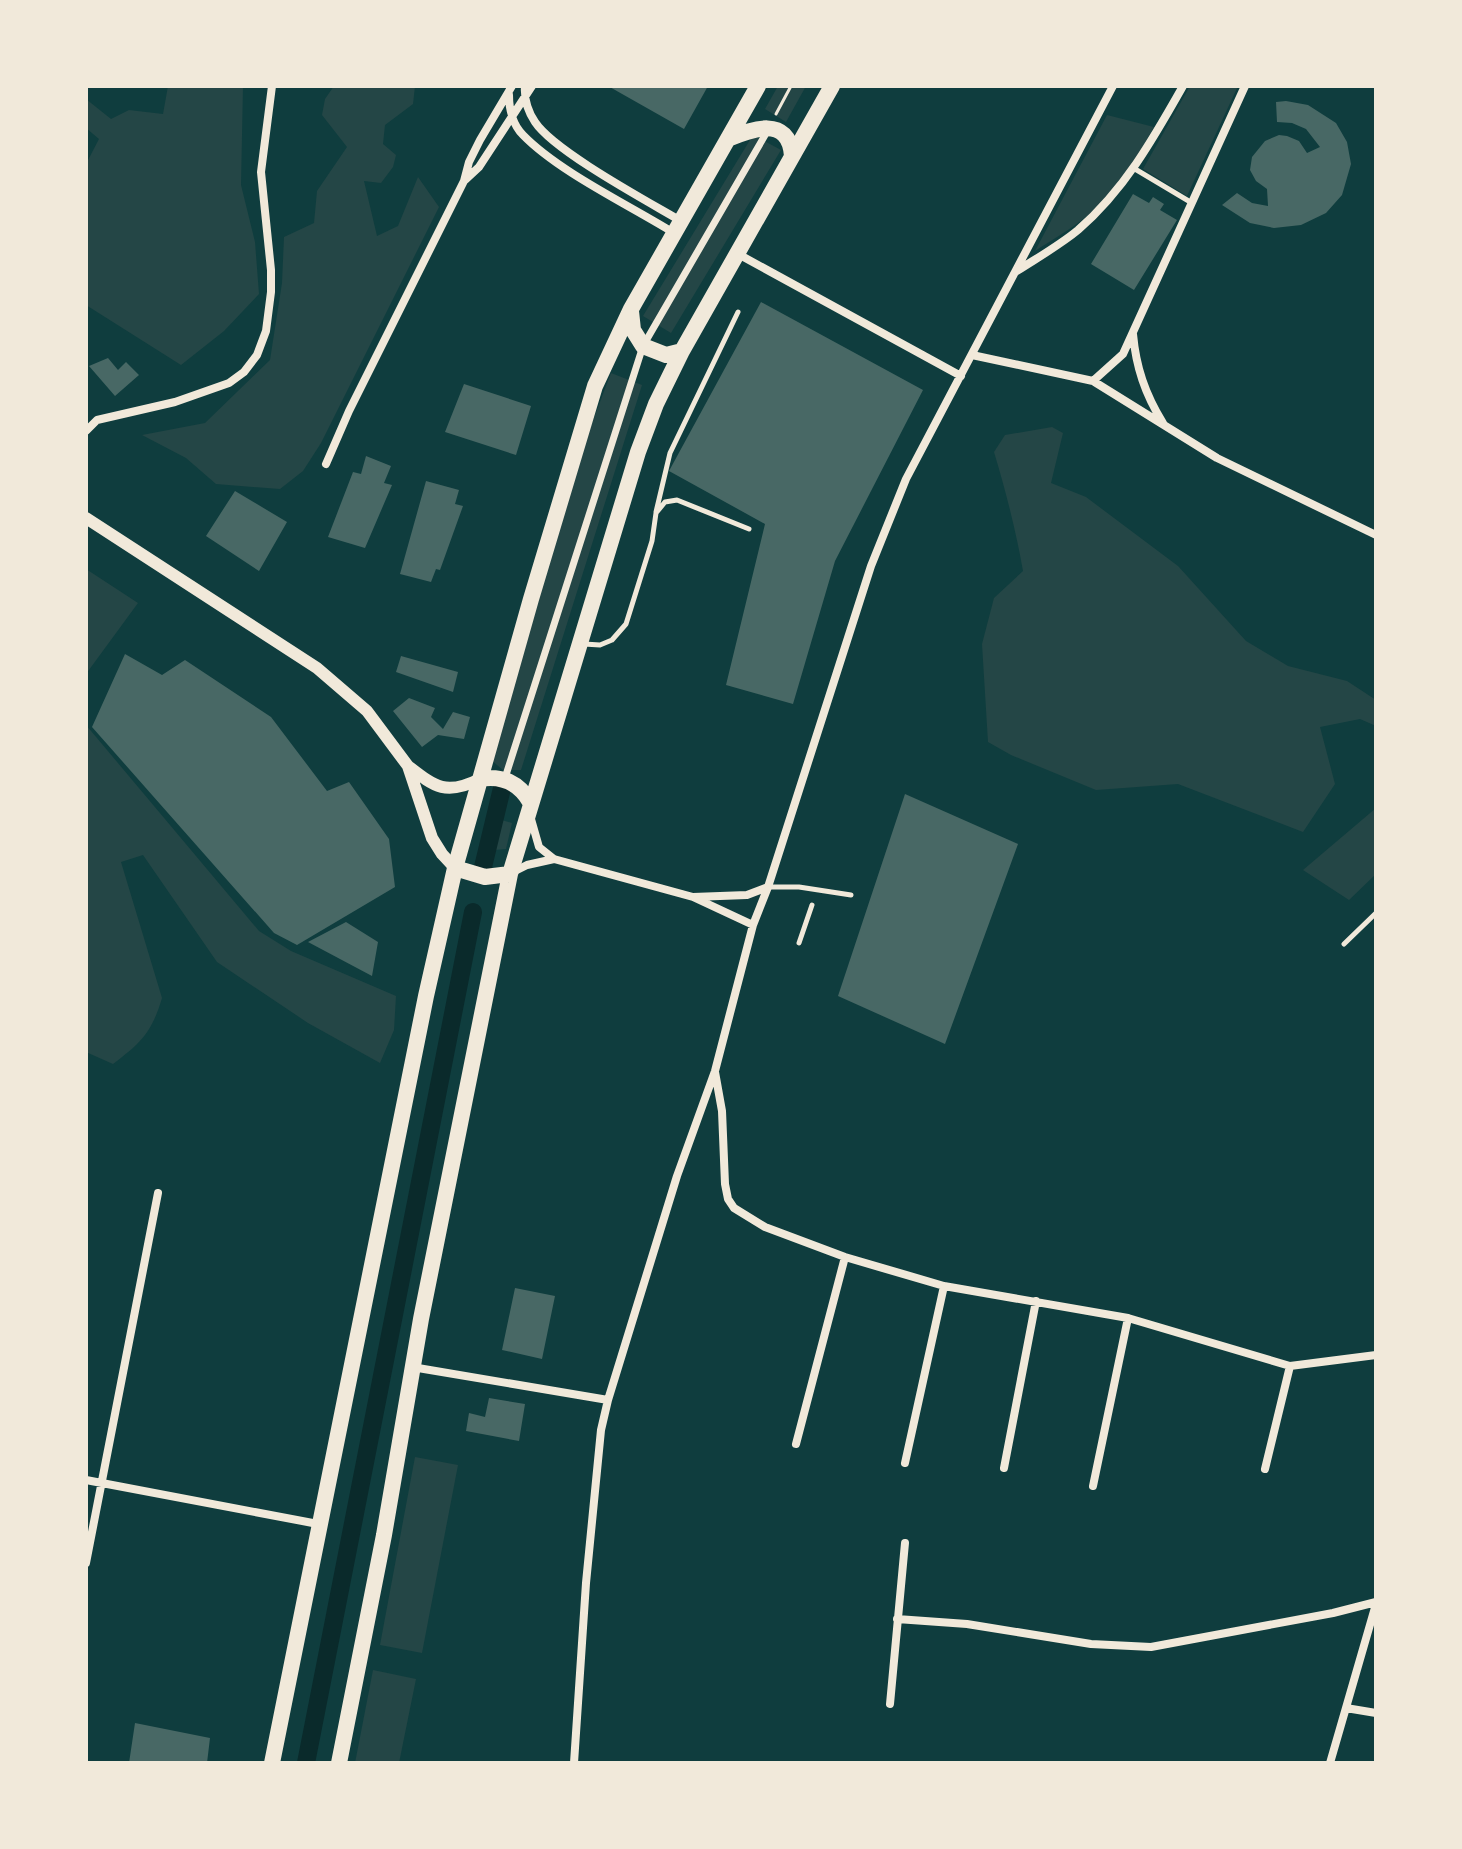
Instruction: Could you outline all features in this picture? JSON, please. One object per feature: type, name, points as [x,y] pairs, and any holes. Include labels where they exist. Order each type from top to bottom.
[{"type":"main road","points":[[272,1763],[404,1097],[455,868],[579,434],[595,386],[631,309],[758,86]]},
{"type":"main road","points":[[339,1763],[384,1535],[412,1367],[510,874],[530,802],[644,436],[682,351],[832,86]]},
{"type":"main road","points":[[728,139],[752,128],[769,128],[788,142],[792,156]]},
{"type":"main road","points":[[631,309],[633,330],[643,346],[666,355],[682,351]]},
{"type":"main road","points":[[480,779],[505,780],[519,787],[530,802]]},
{"type":"main road","points":[[455,868],[476,876],[510,874]]},
{"type":"street","points":[[86,431],[97,420],[175,402],[229,383],[244,372],[257,355],[266,331],[271,292],[261,172],[272,86]]},
{"type":"street","points":[[525,86],[524,98],[536,124],[677,227]]},
{"type":"street","points":[[464,181],[479,167],[532,86]]},
{"type":"street","points":[[574,1763],[586,1583],[601,1430],[677,1176],[715,1071],[753,925],[887,522],[920,450],[1113,86]]},
{"type":"street","points":[[1016,272],[1075,232],[1119,189],[1135,169],[1183,86]]},
{"type":"street","points":[[1093,381],[1123,354],[1245,86]]},
{"type":"street","points":[[510,88],[512,118],[521,133],[564,166],[677,227]]},
{"type":"street","points":[[326,464],[349,411],[464,181],[469,162],[510,88]]},
{"type":"street","points":[[505,780],[643,346],[769,128]]},
{"type":"street","points":[[737,254],[961,376]]},
{"type":"street","points":[[1133,332],[1142,381],[1165,427]]},
{"type":"street","points":[[972,355],[1093,381],[1217,458],[1376,535]]},
{"type":"street","points":[[86,518],[317,668],[367,711],[408,766],[432,838],[455,868]]},
{"type":"street","points":[[408,766],[429,782],[448,789],[467,786],[480,779]]},
{"type":"street","points":[[530,802],[530,816],[539,847],[554,859],[693,897],[753,925]]},
{"type":"street","points":[[510,874],[527,865],[554,859]]},
{"type":"street","points":[[693,897],[747,895],[768,887]]},
{"type":"street","points":[[715,1071],[722,1111],[728,1199],[734,1208],[765,1227],[845,1257],[944,1286],[1128,1318],[1290,1366],[1376,1355]]},
{"type":"street","points":[[86,1563],[158,1193]]},
{"type":"street","points":[[796,1444],[845,1257]]},
{"type":"street","points":[[905,1463],[944,1286]]},
{"type":"street","points":[[1004,1468],[1036,1301]]},
{"type":"street","points":[[1093,1486],[1128,1318]]},
{"type":"street","points":[[1265,1469],[1290,1366]]},
{"type":"street","points":[[412,1367],[608,1400]]},
{"type":"street","points":[[86,1480],[318,1524]]},
{"type":"street","points":[[890,1704],[905,1543]]},
{"type":"street","points":[[897,1619],[967,1624],[1091,1644],[1151,1647],[1376,1603],[1330,1763]]},
{"type":"street","points":[[1346,1708],[1376,1713]]},
{"type":"lane","points":[[1135,169],[1192,203]]},
{"type":"lane","points":[[579,644],[600,645],[612,640],[626,624],[652,541],[670,453],[738,312]]},
{"type":"lane","points":[[656,513],[665,502],[677,500],[749,529]]},
{"type":"lane","points":[[768,887],[799,887],[851,895]]},
{"type":"lane","points":[[799,943],[812,905]]},
{"type":"lane","points":[[1344,944],[1376,913]]},
{"type":"path","points":[[769,128],[791,86]]},
{"type":"shaded area","points":[[168,86],[243,86],[241,185],[255,242],[259,294],[224,331],[181,365],[86,305],[86,164],[99,139],[86,128],[86,99],[111,119],[129,110],[163,114]]},
{"type":"shaded area","points":[[334,86],[415,86],[413,104],[385,125],[383,144],[396,155],[393,167],[381,183],[364,181],[377,236],[398,226],[418,177],[439,207],[321,443],[303,471],[280,489],[216,484],[186,458],[142,435],[205,423],[270,360],[282,283],[284,237],[314,223],[317,191],[347,147],[322,115],[325,99]]},
{"type":"shaded area","points":[[778,86],[806,86],[786,122],[765,109]]},
{"type":"shaded area","points":[[1190,86],[1238,86],[1187,196],[1143,169]]},
{"type":"shaded area","points":[[1107,115],[1154,127],[1108,197],[1081,221],[1035,251]]},
{"type":"shaded area","points":[[753,135],[781,150],[671,333],[643,316]]},
{"type":"shaded area","points":[[611,373],[642,385],[521,770],[503,770],[491,760],[584,444]]},
{"type":"shaded area","points":[[1052,427],[1063,433],[1051,483],[1086,497],[1178,566],[1246,641],[1288,666],[1347,681],[1376,700],[1376,726],[1360,719],[1320,727],[1335,784],[1303,832],[1178,784],[1096,790],[1011,755],[988,742],[982,644],[994,598],[1023,571],[994,452],[1005,435]]},
{"type":"shaded area","points":[[86,569],[138,603],[86,674]]},
{"type":"shaded area","points":[[86,725],[259,931],[291,951],[396,996],[394,1030],[380,1063],[308,1023],[217,962],[143,855],[121,862],[162,998],[144,1036],[113,1064],[86,1052]]},
{"type":"shaded area","points":[[1376,808],[1376,874],[1349,900],[1303,870]]},
{"type":"shaded area","points":[[492,817],[512,823],[506,849],[494,850],[484,842]]},
{"type":"shaded area","points":[[415,1457],[458,1465],[422,1653],[380,1645]]},
{"type":"shaded area","points":[[373,1670],[416,1679],[399,1763],[355,1763]]},
{"type":"building","points":[[608,86],[708,86],[684,129]]},
{"type":"building","points":[[1276,102],[1308,105],[1336,123],[1347,142],[1351,164],[1342,195],[1326,213],[1301,225],[1274,228],[1250,223],[1222,205],[1237,193],[1252,203],[1268,206],[1267,189],[1256,181],[1250,170],[1252,157],[1265,141],[1279,135],[1299,141],[1307,153],[1320,147],[1306,129],[1292,123],[1277,122]]},
{"type":"building","points":[[1133,194],[1149,203],[1153,197],[1164,204],[1160,210],[1177,220],[1134,290],[1091,264]]},
{"type":"building","points":[[761,302],[923,390],[835,561],[793,704],[726,685],[765,524],[669,471]]},
{"type":"building","points":[[108,358],[118,370],[126,362],[139,375],[115,396],[89,366]]},
{"type":"building","points":[[464,384],[531,406],[516,455],[445,432]]},
{"type":"building","points":[[366,456],[391,466],[384,483],[392,485],[365,548],[328,537],[353,472],[361,474]]},
{"type":"building","points":[[426,481],[459,490],[455,504],[463,506],[440,570],[436,569],[431,582],[400,574]]},
{"type":"building","points":[[235,491],[287,522],[259,571],[206,536]]},
{"type":"building","points":[[125,654],[162,675],[185,660],[271,717],[327,791],[349,782],[389,839],[395,887],[297,945],[274,933],[92,727]]},
{"type":"building","points":[[401,656],[458,672],[453,692],[396,672]]},
{"type":"building","points":[[409,698],[435,708],[431,717],[443,729],[453,712],[470,717],[464,739],[438,735],[422,747],[393,711]]},
{"type":"building","points":[[905,794],[1018,844],[945,1044],[838,996]]},
{"type":"building","points":[[346,922],[378,942],[372,976],[308,942]]},
{"type":"building","points":[[515,1288],[555,1296],[542,1359],[502,1350]]},
{"type":"building","points":[[489,1398],[525,1404],[519,1441],[466,1431],[469,1413],[485,1417]]},
{"type":"building","points":[[135,1723],[210,1738],[207,1763],[129,1763]]},
{"type":"waterway","points":[[483,867],[502,788]]},
{"type":"waterway","points":[[306,1763],[473,912]]}]
